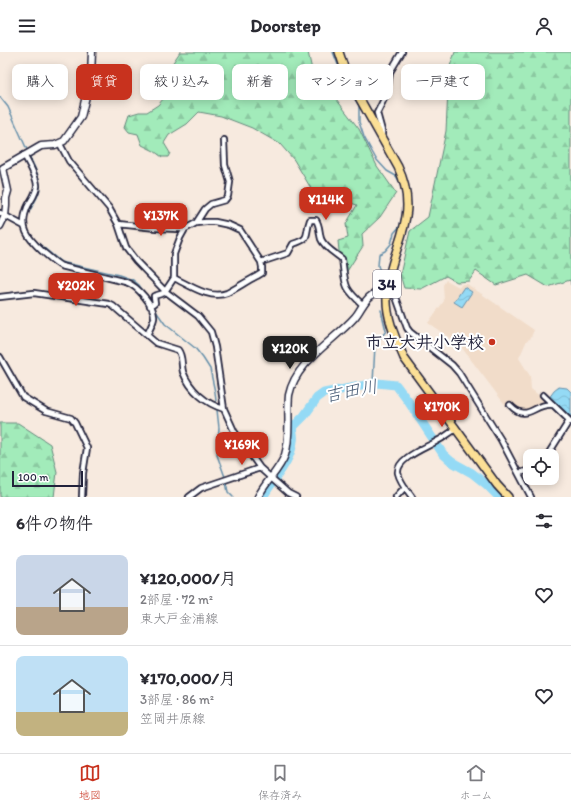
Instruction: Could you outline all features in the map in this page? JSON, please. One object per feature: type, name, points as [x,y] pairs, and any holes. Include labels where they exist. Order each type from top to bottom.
[{"type":"main road","points":[[0,226],[8,187],[1,168],[42,146],[60,144],[64,141],[81,117],[91,75],[92,52]]},
{"type":"main road","name":"34","points":[[339,52],[347,76],[402,175],[408,202],[408,211],[404,228],[390,270],[387,293],[387,304],[395,337],[404,358],[497,485],[508,497]]},
{"type":"main road","points":[[258,497],[274,479],[286,450],[288,404],[292,383],[310,360],[354,319],[363,305],[373,294],[387,293]]},
{"type":"street","points":[[382,137],[382,131],[376,113],[387,93],[390,72],[402,52]]},
{"type":"street","points":[[196,223],[205,209],[211,204],[225,200],[228,196],[230,182],[226,165],[224,140]]},
{"type":"street","points":[[60,144],[69,161],[104,202],[118,224],[126,248],[165,291],[198,316],[211,332],[215,347],[222,408],[234,431],[260,468],[288,493],[296,497]]},
{"type":"street","points":[[27,153],[37,184],[34,196],[25,214],[24,226],[27,235],[55,263],[132,284],[151,305],[154,317],[147,335]]},
{"type":"street","points":[[3,214],[24,226]]},
{"type":"street","points":[[261,262],[288,252],[292,244],[304,240],[306,238],[310,220],[316,220],[319,224],[323,243],[342,259],[345,283],[350,293],[363,305]]},
{"type":"street","points":[[118,224],[164,229],[185,229],[196,223],[214,222],[235,227],[240,230],[261,262],[262,267],[262,273],[226,293],[220,294],[198,290],[174,278]]},
{"type":"street","points":[[151,305],[155,302],[154,296],[165,291],[174,278],[174,254],[185,229]]},
{"type":"street","points":[[0,296],[34,293],[109,304],[113,306],[160,345],[178,350],[180,353],[183,373],[190,384],[202,399],[222,408]]},
{"type":"street","points":[[387,293],[392,293],[396,297],[407,328],[410,332],[456,369],[501,440],[531,497]]},
{"type":"street","points":[[0,357],[23,397],[46,411],[71,418],[75,423],[87,448],[83,473],[82,497]]},
{"type":"street","points":[[542,395],[570,422],[552,449]]},
{"type":"street","points":[[510,405],[516,411],[525,413],[545,404],[552,404]]},
{"type":"street","points":[[412,497],[405,487],[398,470],[403,462],[414,452],[436,442],[456,429]]},
{"type":"street","points":[[189,497],[201,488],[260,468]]},
{"type":"street","points":[[519,473],[523,472]]},
{"type":"street","points":[[396,497],[405,487]]},
{"type":"shaded area","points":[[446,280],[459,287],[462,284],[467,284],[534,330],[530,339],[527,340],[519,358],[530,376],[531,389],[547,402],[526,411],[518,410],[511,403],[506,406],[459,344],[428,323],[444,301],[443,285]]},
{"type":"green space","points":[[180,52],[308,52],[311,64],[296,64],[296,100],[337,100],[359,129],[377,166],[396,193],[380,217],[362,234],[363,246],[344,276],[341,271],[338,241],[348,238],[346,224],[357,205],[312,190],[294,160],[280,144],[252,128],[221,116],[199,112],[187,124],[169,135],[164,143],[170,153],[168,157],[162,157],[142,145],[138,134],[129,132],[125,127],[129,115],[139,112],[147,112],[158,105],[162,100],[224,100],[224,64],[172,64]]},
{"type":"green space","points":[[455,52],[571,52],[571,285],[570,280],[548,287],[528,275],[496,285],[476,271],[469,281],[457,282],[446,276],[421,289],[404,288],[400,275],[410,231],[428,217],[446,131],[448,100],[485,100],[485,64],[451,64]]},
{"type":"green space","points":[[0,423],[18,423],[50,444],[57,472],[54,497],[0,497]]},
{"type":"water","points":[[464,287],[472,292],[462,307],[454,302]]},
{"type":"water","points":[[559,387],[567,388],[571,392],[571,417],[569,418],[549,398]]},
{"type":"waterway","points":[[333,52],[344,80],[359,106],[359,122],[364,137],[376,159],[387,171],[396,176],[400,183],[403,195]]},
{"type":"waterway","points":[[0,97],[8,107],[28,152]]},
{"type":"waterway","points":[[26,218],[40,190],[38,175],[29,155]]},
{"type":"waterway","points":[[381,273],[378,266],[379,254],[385,251],[391,244],[394,233],[400,226],[402,216]]},
{"type":"waterway","points":[[32,238],[61,262],[119,275],[133,280],[139,285],[147,297]]},
{"type":"waterway","points":[[153,307],[165,324],[195,348],[210,369],[215,392],[219,428],[217,455],[225,477],[228,492],[233,497]]},
{"type":"waterway","points":[[373,383],[375,345],[386,331],[381,310]]},
{"type":"waterway","name":"吉田川","points":[[263,497],[281,470],[292,449],[292,428],[304,416],[317,398],[324,393],[377,383],[396,385],[443,454],[452,462],[472,473],[499,497]]},
{"type":"place","name":"市立大井小学校","points":[[492,342]]}]
